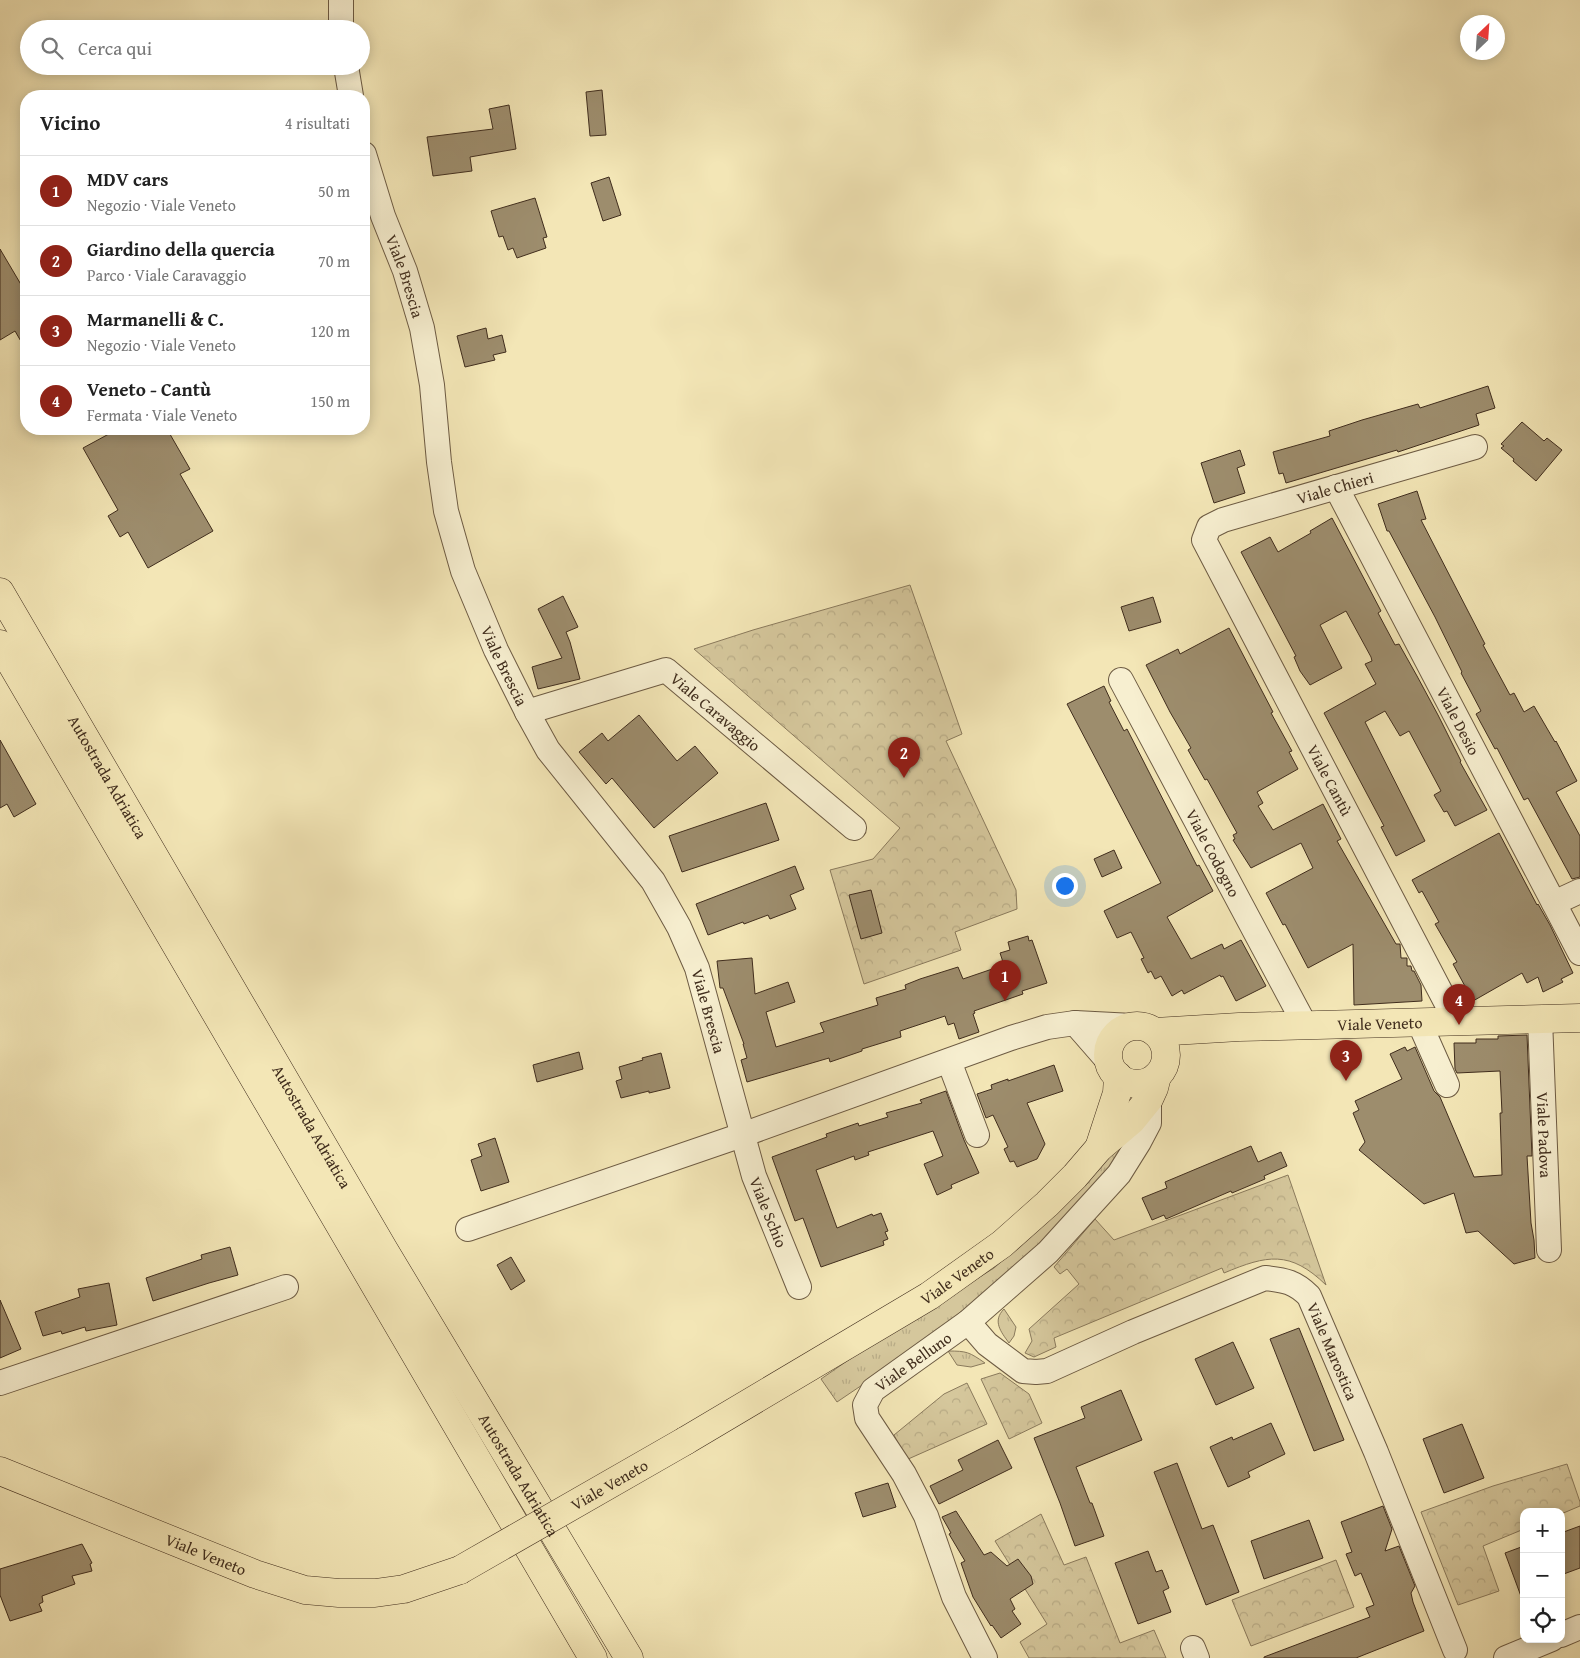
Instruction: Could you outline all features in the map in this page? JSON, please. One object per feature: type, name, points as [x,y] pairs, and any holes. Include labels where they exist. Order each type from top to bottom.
[{"type":"main road","name":"Autostrada Adriatica","points":[[0,592],[384,1250],[629,1658]]},
{"type":"main road","name":"Autostrada Adriatica","points":[[0,644],[593,1658]]},
{"type":"main road","name":"Viale Veneto","points":[[1144,1029],[1580,1018]]},
{"type":"main road","name":"Viale Veneto","points":[[0,1472],[255,1574],[305,1590],[339,1593],[375,1593],[404,1589],[460,1570],[686,1441],[929,1296],[974,1266],[1047,1204],[1099,1148],[1136,1131],[1156,1081],[1188,1048],[1239,1027]]},
{"type":"main road","points":[[1114,1077],[1133,1083],[1156,1081],[1166,1056],[1166,1049],[1160,1037],[1144,1029],[1123,1029],[1116,1035],[1108,1052],[1114,1077],[1136,1131]]},
{"type":"main road","name":"Viale Veneto","points":[[1099,1148],[1114,1077]]},
{"type":"street","points":[[341,0],[341,20]]},
{"type":"street","points":[[348,75],[350,90]]},
{"type":"street","name":"Viale Brescia","points":[[370,174],[383,216],[405,272],[422,328],[432,385],[439,462],[446,511],[463,571],[496,650],[548,750],[654,881],[679,927],[697,968],[742,1135]]},
{"type":"street","name":"Viale Chieri","points":[[1204,540],[1209,527],[1223,520],[1475,447]]},
{"type":"street","name":"Viale Desio","points":[[1336,487],[1580,953]]},
{"type":"street","name":"Viale Cantù","points":[[1204,540],[1448,1006],[1453,1021]]},
{"type":"street","name":"Viale Caravaggio","points":[[527,712],[666,670],[854,828]]},
{"type":"street","name":"Viale Codogno","points":[[1121,680],[1305,1025]]},
{"type":"street","points":[[1554,904],[1580,891]]},
{"type":"street","name":"Viale Padova","points":[[1540,1019],[1549,1250]]},
{"type":"street","points":[[1420,1022],[1447,1085]]},
{"type":"street","points":[[1075,1023],[1114,1077]]},
{"type":"street","name":"Viale Veneto","points":[[468,1228],[742,1135],[949,1060],[1047,1027],[1075,1023],[1144,1029]]},
{"type":"street","points":[[949,1060],[976,1135]]},
{"type":"street","name":"Viale Belluno","points":[[985,1658],[954,1598],[926,1516],[904,1474],[866,1418],[866,1405],[873,1390],[968,1322],[1048,1252],[1119,1174],[1136,1131]]},
{"type":"street","name":"Viale Schio","points":[[742,1135],[754,1176],[799,1288]]},
{"type":"street","name":"Viale Marostica","points":[[968,1322],[987,1344],[1023,1371],[1047,1371],[1133,1332],[1265,1278],[1282,1280],[1298,1286],[1309,1296],[1376,1452],[1459,1655]]},
{"type":"street","points":[[0,1383],[286,1287]]},
{"type":"street","points":[[1565,1633],[1580,1627]]},
{"type":"street","points":[[1506,1658],[1542,1643]]},
{"type":"green space","points":[[910,585],[962,734],[946,741],[1016,890],[1017,909],[955,932],[961,950],[864,984],[830,870],[873,859],[900,828],[694,649]]},
{"type":"green space","points":[[1126,1130],[1127,1145],[1093,1189],[1051,1238],[939,1333],[837,1402],[821,1379],[860,1352],[994,1268],[1029,1237]]},
{"type":"green space","points":[[1288,1175],[1326,1285],[1301,1266],[1278,1259],[1253,1262],[1224,1273],[1222,1268],[1054,1338],[1056,1347],[1034,1357],[1025,1353],[1032,1341],[1029,1329],[1079,1284],[1067,1269],[1060,1274],[1054,1267],[1095,1219],[1114,1240]]},
{"type":"green space","points":[[1004,1309],[1016,1327],[1014,1336],[1009,1343],[1001,1331],[998,1322],[1000,1313]]},
{"type":"green space","points":[[948,1351],[968,1353],[985,1363],[971,1367],[957,1365]]},
{"type":"green space","points":[[1000,1373],[1029,1394],[1042,1423],[1009,1439],[981,1379]]},
{"type":"green space","points":[[967,1383],[987,1424],[906,1460],[894,1435],[944,1394]]},
{"type":"green space","points":[[1567,1464],[1580,1506],[1565,1512],[1565,1508],[1520,1508],[1520,1531],[1483,1546],[1499,1591],[1458,1605],[1421,1512],[1493,1486]]},
{"type":"green space","points":[[1041,1514],[1064,1565],[1086,1557],[1120,1643],[1154,1630],[1166,1658],[1029,1658],[1020,1642],[1047,1624],[995,1541]]},
{"type":"green space","points":[[1336,1560],[1354,1607],[1251,1646],[1232,1600]]},
{"type":"building","points":[[602,90],[606,135],[590,136],[586,92]]},
{"type":"building","points":[[509,105],[516,149],[470,157],[472,171],[433,176],[427,137],[493,129],[489,109]]},
{"type":"building","points":[[609,177],[621,215],[603,221],[591,183]]},
{"type":"building","points":[[535,198],[547,237],[543,238],[546,248],[517,258],[513,248],[508,250],[503,236],[499,237],[491,211]]},
{"type":"building","points":[[0,249],[20,283],[20,340],[15,331],[0,340]]},
{"type":"building","points":[[486,328],[488,339],[502,335],[506,352],[493,355],[495,360],[465,367],[457,336]]},
{"type":"building","points":[[1488,386],[1495,408],[1476,414],[1479,425],[1398,452],[1397,450],[1286,483],[1283,473],[1279,474],[1273,452],[1330,436],[1329,431],[1362,420],[1418,404],[1420,408]]},
{"type":"building","points":[[1522,422],[1544,441],[1547,438],[1562,450],[1536,481],[1501,448],[1504,446],[1501,444]]},
{"type":"building","points":[[107,435],[170,435],[190,469],[180,474],[213,531],[148,568],[128,532],[120,537],[108,516],[118,510],[83,448]]},
{"type":"building","points":[[1240,450],[1245,465],[1237,468],[1245,493],[1214,503],[1201,463]]},
{"type":"building","points":[[1417,491],[1426,519],[1421,520],[1510,695],[1514,693],[1524,712],[1534,706],[1556,741],[1577,781],[1556,792],[1580,836],[1580,877],[1572,879],[1528,798],[1524,800],[1497,748],[1495,749],[1476,714],[1481,711],[1435,617],[1389,531],[1387,531],[1378,504]]},
{"type":"building","points":[[1332,518],[1381,611],[1378,613],[1395,645],[1399,644],[1417,676],[1460,762],[1487,810],[1455,826],[1447,811],[1444,812],[1434,795],[1441,791],[1409,731],[1400,736],[1385,711],[1365,722],[1425,841],[1396,856],[1381,827],[1384,826],[1324,713],[1376,684],[1365,664],[1372,661],[1371,657],[1346,611],[1320,625],[1342,668],[1310,685],[1300,671],[1294,657],[1296,656],[1241,552],[1270,537],[1278,552],[1311,533],[1310,531]]},
{"type":"building","points":[[563,596],[578,627],[566,632],[580,679],[538,689],[532,667],[562,658],[538,609]]},
{"type":"building","points":[[1153,597],[1161,622],[1129,631],[1121,607]]},
{"type":"building","points":[[1229,628],[1273,712],[1271,713],[1292,751],[1289,752],[1298,769],[1257,792],[1263,803],[1258,806],[1273,830],[1323,804],[1341,839],[1337,841],[1396,944],[1400,944],[1401,958],[1407,958],[1407,966],[1411,966],[1412,971],[1414,971],[1421,985],[1422,1001],[1354,1005],[1353,944],[1308,968],[1266,893],[1313,868],[1301,843],[1251,868],[1233,840],[1235,839],[1233,835],[1237,833],[1207,779],[1205,780],[1188,750],[1191,748],[1146,665],[1178,649],[1180,654]]},
{"type":"building","points":[[1104,686],[1111,701],[1109,702],[1124,731],[1127,729],[1197,866],[1199,865],[1213,891],[1167,917],[1191,959],[1222,944],[1224,949],[1241,940],[1266,986],[1236,1001],[1223,976],[1221,977],[1220,975],[1184,994],[1182,990],[1172,996],[1161,976],[1155,979],[1151,971],[1148,973],[1141,959],[1144,958],[1131,932],[1117,938],[1104,911],[1161,883],[1067,704]]},
{"type":"building","points":[[639,715],[677,761],[695,746],[718,773],[654,828],[612,778],[606,784],[579,752],[602,733],[608,741]]},
{"type":"building","points":[[0,740],[36,804],[14,817],[7,804],[0,808]]},
{"type":"building","points":[[766,803],[779,840],[682,872],[669,836]]},
{"type":"building","points":[[1499,833],[1537,905],[1550,925],[1573,973],[1561,979],[1563,982],[1543,992],[1538,977],[1527,983],[1522,973],[1473,1001],[1453,964],[1457,962],[1435,924],[1439,922],[1422,891],[1419,893],[1412,880]]},
{"type":"building","points":[[1114,850],[1122,868],[1102,877],[1094,859]]},
{"type":"building","points":[[795,866],[804,889],[790,895],[796,909],[770,919],[768,915],[744,924],[743,922],[708,935],[696,904]]},
{"type":"building","points":[[871,890],[882,933],[861,939],[849,895]]},
{"type":"building","points":[[1028,936],[1029,941],[1032,940],[1047,983],[1022,991],[1023,994],[974,1011],[975,1013],[973,1014],[979,1032],[959,1039],[954,1023],[948,1025],[945,1016],[900,1031],[901,1037],[862,1049],[862,1051],[830,1062],[829,1058],[747,1082],[741,1060],[747,1058],[744,1044],[723,988],[720,988],[717,961],[752,958],[755,994],[788,982],[795,1002],[766,1012],[776,1047],[824,1032],[820,1023],[878,1005],[876,998],[906,989],[905,985],[920,979],[958,967],[963,979],[1004,965],[1000,953],[1010,950],[1008,942]]},
{"type":"building","points":[[1527,1035],[1532,1156],[1527,1156],[1535,1258],[1514,1264],[1478,1231],[1466,1233],[1454,1193],[1424,1204],[1359,1150],[1365,1142],[1353,1113],[1359,1110],[1355,1101],[1402,1079],[1390,1054],[1405,1047],[1407,1051],[1415,1047],[1434,1091],[1440,1097],[1474,1177],[1502,1175],[1500,1071],[1457,1073],[1455,1069],[1454,1043],[1476,1043],[1476,1039],[1498,1039],[1498,1036]]},
{"type":"building","points":[[579,1052],[583,1069],[537,1082],[533,1065]]},
{"type":"building","points":[[661,1053],[670,1088],[621,1098],[616,1081],[622,1079],[619,1067]]},
{"type":"building","points":[[1054,1065],[1063,1091],[1027,1103],[1045,1144],[1037,1159],[1017,1167],[1014,1161],[1010,1162],[1004,1149],[1008,1147],[993,1115],[986,1118],[977,1094],[992,1089],[991,1085]]},
{"type":"building","points":[[946,1091],[964,1140],[979,1173],[951,1185],[952,1188],[937,1195],[924,1164],[943,1156],[933,1131],[868,1152],[869,1155],[855,1160],[854,1156],[816,1170],[837,1228],[872,1214],[873,1216],[881,1213],[888,1231],[885,1232],[888,1239],[883,1241],[884,1245],[821,1267],[803,1218],[795,1221],[772,1157],[827,1137],[826,1134],[858,1123],[859,1126],[888,1117],[886,1113],[922,1103],[920,1100]]},
{"type":"building","points":[[495,1138],[509,1182],[481,1191],[471,1160],[482,1156],[478,1144]]},
{"type":"building","points":[[1251,1146],[1258,1162],[1281,1152],[1287,1166],[1264,1176],[1265,1179],[1232,1193],[1231,1191],[1166,1219],[1164,1215],[1152,1220],[1142,1198],[1167,1188],[1165,1182]]},
{"type":"building","points":[[230,1247],[238,1275],[153,1301],[146,1278],[202,1259],[201,1255]]},
{"type":"building","points":[[511,1257],[525,1281],[511,1290],[497,1265]]},
{"type":"building","points":[[109,1283],[117,1325],[86,1331],[85,1327],[62,1334],[61,1331],[43,1336],[35,1312],[80,1297],[78,1289]]},
{"type":"building","points":[[0,1300],[21,1349],[0,1358]]},
{"type":"building","points":[[1299,1328],[1344,1440],[1314,1451],[1270,1339]]},
{"type":"building","points":[[1233,1342],[1254,1388],[1216,1405],[1195,1359]]},
{"type":"building","points":[[1121,1390],[1142,1440],[1076,1467],[1104,1536],[1075,1546],[1034,1438],[1085,1418],[1081,1407]]},
{"type":"building","points":[[1271,1423],[1285,1454],[1248,1472],[1250,1477],[1228,1487],[1210,1447],[1232,1437],[1233,1440]]},
{"type":"building","points":[[1462,1424],[1484,1478],[1444,1493],[1423,1439]]},
{"type":"building","points":[[998,1440],[1012,1468],[939,1504],[930,1486],[963,1470],[958,1460]]},
{"type":"building","points":[[1177,1463],[1202,1529],[1213,1525],[1239,1592],[1206,1605],[1154,1472]]},
{"type":"building","points":[[888,1483],[896,1507],[863,1517],[855,1493]]},
{"type":"building","points":[[1383,1506],[1392,1529],[1385,1551],[1399,1546],[1415,1586],[1411,1593],[1424,1631],[1356,1658],[1264,1658],[1370,1617],[1366,1608],[1374,1605],[1361,1573],[1355,1576],[1346,1554],[1352,1552],[1341,1522]]},
{"type":"building","points":[[956,1511],[984,1555],[991,1552],[1007,1566],[1018,1559],[1031,1576],[1033,1584],[1010,1599],[1015,1609],[1012,1611],[1021,1624],[1001,1638],[973,1597],[961,1563],[965,1561],[949,1534],[951,1533],[942,1517]]},
{"type":"building","points":[[1309,1520],[1323,1558],[1264,1579],[1251,1541]]},
{"type":"building","points":[[1580,1526],[1580,1568],[1565,1574],[1565,1553],[1565,1532]]},
{"type":"building","points":[[82,1544],[92,1563],[90,1564],[92,1571],[72,1576],[75,1584],[42,1596],[43,1602],[39,1604],[42,1611],[10,1621],[0,1595],[0,1569]]},
{"type":"building","points":[[1520,1547],[1520,1594],[1505,1553]]},
{"type":"building","points":[[1148,1551],[1156,1572],[1162,1570],[1169,1588],[1163,1591],[1171,1612],[1138,1624],[1115,1563]]},
{"type":"place","name":"Giardino della quercia","points":[[904,778]]},
{"type":"place","name":"MDV cars","points":[[1005,1001]]},
{"type":"place","name":"Veneto - Cantù","points":[[1459,1025]]},
{"type":"place","name":"Marmanelli & C.","points":[[1346,1081]]}]
